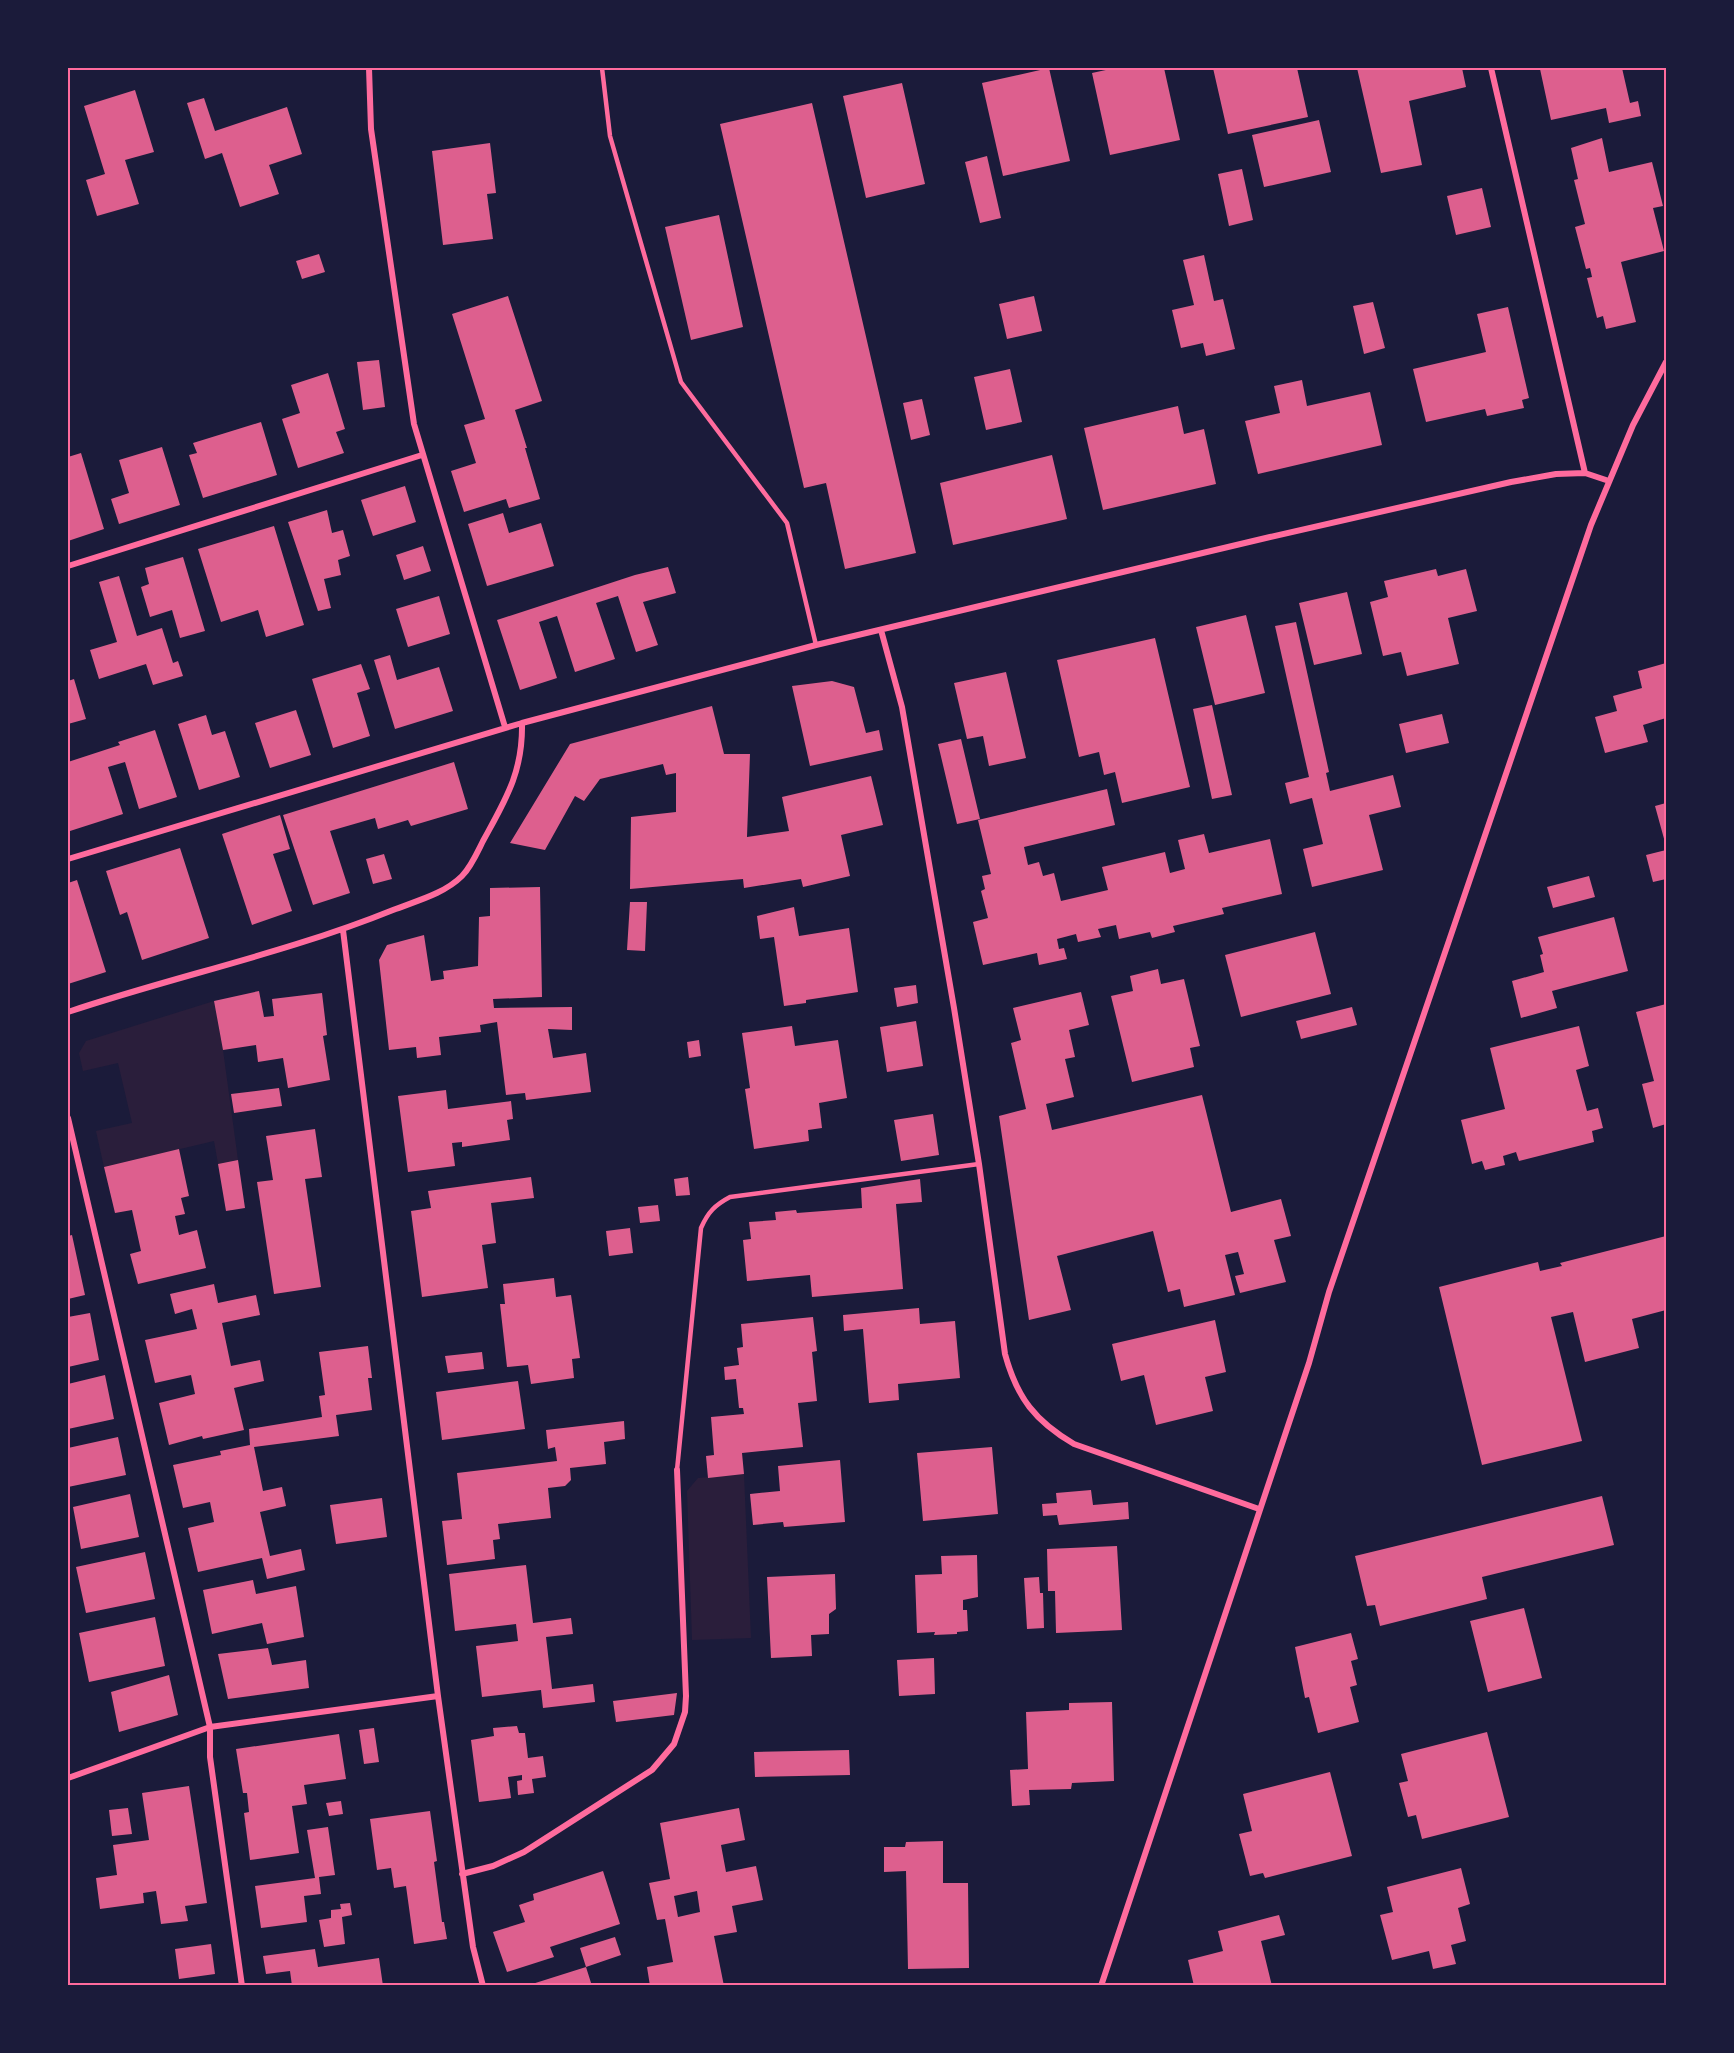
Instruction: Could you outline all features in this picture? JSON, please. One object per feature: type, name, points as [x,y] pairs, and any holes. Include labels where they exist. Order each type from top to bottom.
[{"type":"street","points":[[369,68],[371,129],[414,424],[506,727]]},
{"type":"street","points":[[1491,68],[1585,473]]},
{"type":"street","points":[[1101,1986],[1309,1363],[1333,1281],[1541,667],[1609,481],[1666,362]]},
{"type":"street","points":[[68,566],[422,455]]},
{"type":"street","points":[[68,859],[506,727],[816,645],[1499,485],[1556,474],[1585,473],[1609,481]]},
{"type":"street","points":[[881,630],[902,706],[979,1164],[1005,1354],[1011,1377],[1022,1398],[1036,1417],[1054,1432],[1074,1444],[1259,1509]]},
{"type":"street","points":[[68,1012],[343,930],[433,894],[463,876],[513,782],[522,744],[522,723]]},
{"type":"street","points":[[343,930],[438,1696],[473,1947],[483,1986]]},
{"type":"street","points":[[68,1118],[210,1727],[210,1756],[242,1986]]},
{"type":"street","points":[[462,1874],[493,1866],[524,1852],[652,1770],[674,1744],[685,1712],[686,1696],[676,1470]]},
{"type":"street","points":[[68,1778],[210,1727],[438,1696]]},
{"type":"lane","points":[[602,68],[610,136],[681,381],[787,523],[816,645]]},
{"type":"lane","points":[[676,1470],[701,1228],[707,1214],[716,1204],[730,1197],[979,1164]]},
{"type":"shaded area","points":[[214,1001],[238,1160],[218,1164],[214,1141],[104,1167],[96,1131],[132,1123],[118,1063],[83,1071],[79,1053],[86,1041]]},
{"type":"shaded area","points":[[744,1474],[751,1638],[692,1640],[687,1491],[698,1478]]},
{"type":"building","points":[[1049,68],[1070,161],[1003,176],[982,83]]},
{"type":"building","points":[[1115,68],[1164,68],[1180,140],[1110,155],[1092,73]]},
{"type":"building","points":[[1213,68],[1297,68],[1308,117],[1228,134]]},
{"type":"building","points":[[1357,68],[1462,68],[1466,87],[1409,101],[1422,165],[1381,173]]},
{"type":"building","points":[[1622,68],[1630,103],[1638,101],[1641,116],[1609,123],[1606,108],[1551,120],[1540,69]]},
{"type":"building","points":[[902,83],[925,184],[866,198],[843,96]]},
{"type":"building","points":[[135,90],[154,152],[125,160],[139,204],[97,216],[86,180],[105,174],[84,106]]},
{"type":"building","points":[[204,98],[215,131],[287,107],[302,154],[269,165],[279,194],[240,207],[222,153],[205,159],[187,103]]},
{"type":"building","points":[[812,103],[916,553],[845,569],[826,483],[804,488],[720,124]]},
{"type":"building","points":[[1319,120],[1331,172],[1264,187],[1252,135]]},
{"type":"building","points":[[1602,138],[1609,172],[1652,162],[1663,206],[1653,208],[1664,251],[1621,262],[1636,322],[1606,329],[1603,316],[1597,318],[1587,278],[1592,277],[1590,268],[1586,269],[1575,227],[1585,224],[1574,180],[1578,179],[1571,148]]},
{"type":"building","points":[[490,143],[496,193],[487,194],[493,239],[443,245],[432,151]]},
{"type":"building","points":[[987,156],[1001,218],[980,223],[965,162]]},
{"type":"building","points":[[1242,169],[1253,220],[1229,226],[1218,174]]},
{"type":"building","points":[[1482,188],[1491,227],[1456,235],[1447,196]]},
{"type":"building","points":[[719,215],[743,327],[691,340],[665,227]]},
{"type":"building","points":[[319,254],[325,272],[302,279],[296,261]]},
{"type":"building","points":[[1204,255],[1214,301],[1223,299],[1235,349],[1206,356],[1203,343],[1181,348],[1172,310],[1194,305],[1183,260]]},
{"type":"building","points":[[508,296],[542,401],[515,410],[540,499],[509,508],[506,499],[464,512],[451,471],[476,463],[464,425],[485,419],[452,314]]},
{"type":"building","points":[[1034,296],[1042,331],[1007,339],[999,304]]},
{"type":"building","points":[[1373,302],[1385,348],[1364,354],[1353,306]]},
{"type":"building","points":[[1508,307],[1529,398],[1522,400],[1524,408],[1487,416],[1485,409],[1426,422],[1413,369],[1486,352],[1477,314]]},
{"type":"building","points":[[379,360],[385,407],[363,410],[357,362]]},
{"type":"building","points":[[1010,369],[1022,422],[986,430],[974,377]]},
{"type":"building","points":[[328,373],[345,429],[336,432],[344,453],[298,468],[282,419],[300,413],[291,385]]},
{"type":"building","points":[[1302,380],[1307,406],[1370,392],[1382,445],[1258,474],[1245,421],[1280,413],[1274,386]]},
{"type":"building","points":[[922,399],[930,435],[911,440],[903,403]]},
{"type":"building","points":[[1178,406],[1184,434],[1204,429],[1216,484],[1103,510],[1084,428]]},
{"type":"building","points":[[261,422],[277,475],[203,498],[189,455],[197,453],[193,443]]},
{"type":"building","points":[[162,447],[180,505],[119,524],[111,499],[129,493],[119,460]]},
{"type":"building","points":[[81,453],[104,529],[68,541],[68,457]]},
{"type":"building","points":[[1052,455],[1067,519],[953,545],[940,483]]},
{"type":"building","points":[[405,486],[416,522],[373,536],[361,500]]},
{"type":"building","points":[[327,510],[332,533],[343,530],[350,556],[338,560],[341,575],[324,579],[331,608],[318,611],[288,522]]},
{"type":"building","points":[[503,513],[509,533],[541,523],[554,566],[487,586],[468,524]]},
{"type":"building","points":[[274,526],[304,625],[266,637],[258,610],[221,622],[198,549]]},
{"type":"building","points":[[423,546],[431,571],[404,580],[396,555]]},
{"type":"building","points":[[183,557],[205,631],[180,638],[172,610],[150,617],[141,587],[149,584],[145,568]]},
{"type":"building","points":[[668,567],[676,593],[643,602],[658,645],[636,652],[618,596],[596,603],[615,659],[575,672],[557,616],[539,622],[557,678],[520,690],[497,620],[635,575]]},
{"type":"building","points":[[1436,569],[1438,576],[1466,569],[1477,611],[1448,618],[1459,664],[1407,676],[1401,652],[1383,656],[1370,602],[1388,597],[1384,581]]},
{"type":"building","points":[[119,576],[137,636],[162,628],[173,663],[178,661],[183,676],[153,685],[146,664],[99,679],[90,650],[117,642],[99,582]]},
{"type":"building","points":[[1347,592],[1362,654],[1314,665],[1299,603]]},
{"type":"building","points":[[439,596],[450,634],[408,647],[396,609]]},
{"type":"building","points":[[1246,615],[1265,693],[1215,705],[1196,627]]},
{"type":"building","points":[[1296,622],[1329,772],[1326,773],[1330,791],[1393,775],[1401,807],[1369,815],[1383,870],[1312,887],[1303,849],[1323,844],[1312,798],[1290,804],[1285,783],[1309,777],[1275,626]]},
{"type":"building","points":[[1155,638],[1190,787],[1122,803],[1115,772],[1104,775],[1099,752],[1079,757],[1057,660]]},
{"type":"building","points":[[390,655],[397,680],[439,667],[453,711],[395,729],[374,660]]},
{"type":"building","points":[[1666,663],[1666,718],[1643,725],[1648,742],[1605,753],[1595,717],[1617,711],[1613,696],[1642,688],[1638,671]]},
{"type":"building","points":[[361,664],[370,689],[357,693],[370,736],[333,748],[312,679]]},
{"type":"building","points":[[1006,672],[1026,758],[989,766],[983,736],[967,739],[954,683]]},
{"type":"building","points":[[74,679],[86,719],[68,724],[68,681]]},
{"type":"building","points":[[832,681],[854,687],[866,733],[879,730],[883,750],[810,766],[792,686]]},
{"type":"building","points":[[1212,705],[1232,795],[1212,799],[1193,709]]},
{"type":"building","points":[[712,706],[724,754],[750,754],[747,837],[789,831],[782,797],[871,776],[883,825],[841,835],[850,876],[803,887],[801,879],[744,888],[743,879],[630,889],[631,817],[676,812],[676,773],[666,775],[663,764],[600,779],[584,801],[575,796],[545,850],[510,843],[570,744]]},
{"type":"building","points":[[296,710],[311,755],[270,768],[255,723]]},
{"type":"building","points":[[1442,714],[1449,743],[1406,753],[1399,724]]},
{"type":"building","points":[[206,715],[212,735],[225,731],[240,777],[199,790],[178,724]]},
{"type":"building","points":[[155,730],[177,797],[139,809],[125,762],[108,767],[123,814],[70,831],[68,762],[120,745],[118,742]]},
{"type":"building","points":[[961,739],[980,819],[957,824],[938,744]]},
{"type":"building","points":[[454,762],[468,809],[411,826],[408,820],[378,829],[375,818],[330,831],[350,893],[313,905],[283,815]]},
{"type":"building","points":[[1107,789],[1115,825],[1024,847],[1028,865],[1039,862],[1043,876],[1054,873],[1061,901],[1108,890],[1102,867],[1165,852],[1170,873],[1185,869],[1178,840],[1204,834],[1209,853],[1270,839],[1282,894],[1222,908],[1224,914],[1173,926],[1175,932],[1152,938],[1150,932],[1119,939],[1116,925],[1098,929],[1101,937],[1078,942],[1076,934],[1057,939],[1059,949],[1064,948],[1067,959],[1039,965],[1037,953],[983,965],[973,922],[988,918],[981,891],[985,889],[982,876],[991,874],[978,820]]},
{"type":"building","points":[[1666,803],[1666,846],[1655,806]]},
{"type":"building","points":[[280,815],[290,849],[273,854],[292,911],[252,925],[222,834]]},
{"type":"building","points":[[180,848],[209,938],[142,960],[127,912],[120,915],[106,871]]},
{"type":"building","points":[[1666,850],[1666,879],[1653,882],[1646,855]]},
{"type":"building","points":[[384,854],[392,879],[373,884],[366,859]]},
{"type":"building","points":[[1589,876],[1595,897],[1553,908],[1547,887]]},
{"type":"building","points":[[77,880],[106,972],[68,984],[68,883]]},
{"type":"building","points":[[540,887],[542,997],[493,999],[494,1008],[572,1007],[572,1030],[548,1029],[553,1058],[586,1053],[591,1092],[526,1100],[525,1093],[506,1095],[497,1022],[480,1025],[481,1032],[439,1037],[441,1055],[417,1058],[416,1047],[389,1050],[379,960],[387,945],[424,935],[431,981],[444,979],[443,971],[478,966],[479,917],[490,916],[490,888]]},
{"type":"building","points":[[630,902],[647,902],[645,951],[627,950]]},
{"type":"building","points":[[794,907],[799,936],[849,928],[858,992],[806,1000],[806,1003],[784,1006],[774,937],[760,939],[757,916]]},
{"type":"building","points":[[1614,917],[1628,971],[1552,991],[1557,1008],[1521,1018],[1512,981],[1544,972],[1540,955],[1543,954],[1538,937]]},
{"type":"building","points":[[1315,932],[1331,994],[1241,1017],[1225,955]]},
{"type":"building","points":[[1158,969],[1161,984],[1184,979],[1200,1046],[1190,1048],[1194,1067],[1132,1082],[1111,996],[1133,991],[1130,976]]},
{"type":"building","points":[[916,985],[918,1003],[897,1007],[894,988]]},
{"type":"building","points":[[259,991],[264,1017],[274,1016],[272,999],[322,993],[327,1035],[323,1036],[330,1080],[288,1088],[283,1058],[258,1062],[256,1045],[223,1050],[214,1001]]},
{"type":"building","points":[[1081,992],[1089,1025],[1069,1030],[1075,1057],[1065,1059],[1074,1097],[1046,1104],[1052,1130],[1202,1095],[1231,1212],[1281,1199],[1291,1236],[1274,1240],[1286,1282],[1240,1293],[1235,1276],[1244,1274],[1238,1252],[1225,1255],[1235,1295],[1184,1307],[1180,1289],[1168,1292],[1153,1231],[1057,1256],[1071,1310],[1029,1320],[999,1116],[1026,1109],[1011,1043],[1021,1040],[1013,1008]]},
{"type":"building","points":[[1666,1004],[1666,1124],[1653,1128],[1642,1084],[1654,1081],[1636,1012]]},
{"type":"building","points":[[1352,1007],[1357,1025],[1301,1039],[1296,1021]]},
{"type":"building","points":[[916,1021],[923,1066],[887,1072],[880,1027]]},
{"type":"building","points":[[792,1026],[795,1046],[838,1040],[847,1098],[819,1103],[822,1128],[808,1130],[809,1141],[754,1149],[745,1089],[750,1088],[742,1033]]},
{"type":"building","points":[[1579,1026],[1589,1066],[1576,1070],[1587,1111],[1598,1108],[1603,1128],[1592,1131],[1594,1142],[1519,1161],[1516,1152],[1503,1156],[1505,1165],[1485,1170],[1482,1161],[1472,1164],[1461,1120],[1505,1109],[1490,1048]]},
{"type":"building","points":[[699,1040],[701,1056],[689,1058],[687,1042]]},
{"type":"building","points":[[279,1088],[282,1106],[234,1113],[231,1094]]},
{"type":"building","points":[[446,1090],[448,1109],[511,1101],[513,1119],[507,1120],[510,1140],[462,1147],[462,1142],[452,1143],[455,1166],[408,1172],[398,1096]]},
{"type":"building","points":[[933,1114],[939,1155],[901,1161],[894,1120]]},
{"type":"building","points":[[315,1129],[322,1177],[305,1179],[321,1287],[274,1294],[257,1182],[273,1180],[266,1136]]},
{"type":"building","points":[[179,1149],[189,1196],[181,1198],[185,1214],[175,1216],[179,1235],[197,1230],[206,1268],[138,1284],[130,1254],[141,1251],[132,1210],[115,1213],[104,1167]]},
{"type":"building","points":[[238,1160],[245,1208],[226,1211],[218,1164]]},
{"type":"building","points":[[531,1177],[534,1198],[491,1203],[496,1243],[482,1245],[488,1288],[422,1297],[411,1211],[431,1208],[428,1191]]},
{"type":"building","points":[[688,1177],[690,1195],[676,1196],[674,1179]]},
{"type":"building","points":[[920,1179],[922,1202],[896,1204],[903,1289],[812,1297],[810,1275],[747,1281],[743,1240],[751,1239],[749,1222],[776,1220],[775,1212],[796,1210],[797,1213],[862,1208],[861,1188]]},
{"type":"building","points":[[658,1205],[660,1221],[640,1223],[638,1207]]},
{"type":"building","points":[[630,1228],[633,1253],[609,1256],[606,1231]]},
{"type":"building","points":[[72,1235],[85,1295],[68,1299],[68,1236]]},
{"type":"building","points":[[1666,1236],[1666,1310],[1632,1319],[1639,1348],[1585,1362],[1573,1312],[1551,1317],[1582,1441],[1482,1465],[1439,1287],[1538,1262],[1540,1271],[1562,1266],[1560,1263]]},
{"type":"building","points":[[554,1278],[556,1297],[571,1295],[580,1358],[572,1359],[574,1378],[531,1384],[528,1365],[507,1367],[500,1304],[505,1304],[503,1284]]},
{"type":"building","points":[[214,1284],[218,1303],[256,1295],[260,1315],[222,1323],[231,1366],[260,1360],[264,1381],[234,1388],[244,1430],[203,1439],[202,1436],[169,1445],[159,1403],[195,1394],[191,1375],[155,1383],[145,1340],[197,1329],[192,1309],[175,1314],[170,1294]]},
{"type":"building","points":[[919,1308],[920,1324],[955,1321],[960,1378],[898,1384],[899,1400],[869,1403],[863,1329],[844,1331],[843,1315]]},
{"type":"building","points":[[90,1313],[99,1360],[68,1367],[68,1317]]},
{"type":"building","points":[[813,1317],[817,1351],[812,1352],[817,1401],[798,1403],[803,1447],[742,1453],[744,1474],[708,1478],[706,1456],[714,1455],[711,1417],[744,1414],[743,1408],[739,1408],[736,1379],[725,1380],[724,1367],[739,1365],[737,1348],[743,1347],[741,1324]]},
{"type":"building","points":[[1215,1320],[1226,1372],[1205,1377],[1213,1411],[1156,1425],[1144,1375],[1121,1381],[1112,1344]]},
{"type":"building","points":[[368,1346],[372,1378],[368,1378],[372,1410],[336,1415],[339,1436],[254,1447],[263,1491],[282,1487],[286,1506],[260,1512],[270,1556],[301,1549],[305,1570],[267,1579],[262,1558],[198,1572],[188,1528],[214,1522],[210,1502],[183,1508],[173,1465],[221,1455],[220,1451],[250,1445],[249,1429],[322,1417],[319,1396],[325,1395],[319,1352]]},
{"type":"building","points":[[482,1352],[484,1369],[448,1373],[445,1356]]},
{"type":"building","points":[[105,1375],[114,1419],[68,1429],[68,1384]]},
{"type":"building","points":[[518,1381],[525,1429],[442,1440],[436,1392]]},
{"type":"building","points":[[624,1421],[625,1439],[604,1442],[606,1464],[570,1468],[571,1480],[565,1486],[548,1488],[551,1518],[498,1524],[500,1539],[493,1540],[495,1559],[447,1565],[442,1521],[462,1519],[457,1473],[557,1461],[555,1447],[548,1449],[546,1430]]},
{"type":"building","points":[[118,1437],[126,1475],[68,1487],[68,1448]]},
{"type":"building","points":[[992,1447],[998,1514],[923,1521],[917,1453]]},
{"type":"building","points":[[840,1460],[845,1522],[784,1527],[783,1522],[753,1525],[750,1494],[780,1491],[778,1466]]},
{"type":"building","points":[[1091,1490],[1093,1505],[1128,1502],[1129,1519],[1059,1525],[1057,1515],[1043,1516],[1042,1504],[1057,1503],[1056,1493]]},
{"type":"building","points":[[130,1494],[139,1537],[81,1549],[73,1507]]},
{"type":"building","points":[[1602,1496],[1614,1545],[1482,1577],[1487,1599],[1380,1626],[1375,1605],[1367,1606],[1355,1556]]},
{"type":"building","points":[[382,1498],[387,1537],[336,1544],[330,1505]]},
{"type":"building","points":[[1117,1546],[1122,1630],[1056,1633],[1055,1591],[1048,1591],[1047,1549]]},
{"type":"building","points":[[145,1552],[155,1599],[86,1613],[76,1567]]},
{"type":"building","points":[[977,1555],[978,1597],[963,1600],[963,1610],[967,1610],[968,1631],[934,1635],[935,1632],[917,1633],[915,1575],[942,1574],[941,1556]]},
{"type":"building","points":[[526,1565],[533,1623],[571,1618],[573,1634],[546,1637],[552,1689],[593,1684],[595,1702],[543,1708],[541,1690],[482,1697],[476,1646],[518,1641],[516,1624],[455,1631],[449,1574]]},
{"type":"building","points":[[835,1574],[836,1609],[829,1614],[829,1634],[811,1635],[812,1656],[771,1658],[767,1577]]},
{"type":"building","points":[[1039,1577],[1040,1593],[1043,1593],[1044,1628],[1027,1629],[1024,1578]]},
{"type":"building","points":[[253,1580],[256,1594],[296,1586],[304,1637],[267,1644],[262,1623],[212,1634],[203,1590]]},
{"type":"building","points":[[1524,1608],[1542,1678],[1488,1692],[1470,1621]]},
{"type":"building","points":[[155,1617],[165,1666],[89,1682],[79,1633]]},
{"type":"building","points":[[1351,1633],[1358,1659],[1351,1661],[1357,1685],[1350,1687],[1359,1722],[1318,1733],[1309,1697],[1305,1698],[1295,1647]]},
{"type":"building","points":[[268,1648],[272,1665],[306,1660],[309,1688],[228,1699],[218,1654]]},
{"type":"building","points":[[934,1658],[935,1694],[899,1696],[897,1660]]},
{"type":"building","points":[[169,1675],[178,1715],[119,1732],[111,1692]]},
{"type":"building","points":[[677,1693],[674,1715],[616,1722],[613,1701]]},
{"type":"building","points":[[1112,1702],[1114,1781],[1072,1783],[1071,1789],[1029,1790],[1030,1805],[1012,1806],[1010,1770],[1028,1769],[1026,1712],[1069,1710],[1069,1703]]},
{"type":"building","points":[[517,1726],[519,1733],[525,1733],[528,1758],[543,1756],[546,1777],[532,1779],[534,1793],[518,1795],[517,1781],[522,1780],[522,1775],[508,1777],[511,1798],[479,1802],[471,1740],[494,1736],[493,1728]]},
{"type":"building","points":[[374,1728],[379,1762],[364,1764],[359,1730]]},
{"type":"building","points":[[1487,1732],[1509,1817],[1422,1839],[1416,1815],[1408,1817],[1399,1783],[1408,1781],[1401,1754]]},
{"type":"building","points":[[339,1734],[346,1779],[304,1785],[307,1804],[292,1806],[299,1853],[250,1860],[244,1813],[249,1812],[247,1793],[243,1793],[236,1749]]},
{"type":"building","points":[[849,1750],[850,1775],[755,1777],[754,1752]]},
{"type":"building","points":[[1330,1772],[1352,1856],[1265,1878],[1263,1873],[1250,1876],[1239,1834],[1252,1831],[1243,1794]]},
{"type":"building","points":[[189,1786],[207,1903],[185,1906],[188,1921],[161,1924],[156,1891],[143,1893],[144,1903],[100,1909],[96,1878],[117,1875],[113,1845],[149,1840],[142,1793]]},
{"type":"building","points":[[341,1801],[343,1814],[329,1816],[326,1803]]},
{"type":"building","points":[[128,1808],[132,1834],[112,1836],[109,1810]]},
{"type":"building","points":[[739,1808],[745,1840],[721,1845],[726,1872],[756,1866],[763,1900],[732,1906],[737,1932],[714,1936],[724,1986],[650,1986],[647,1967],[673,1962],[665,1919],[657,1920],[649,1883],[670,1879],[660,1823]],"holes":[[[697,1891],[700,1912],[678,1917],[674,1896]]]},
{"type":"building","points":[[430,1811],[437,1861],[434,1862],[442,1922],[444,1922],[447,1939],[414,1944],[406,1886],[394,1888],[391,1868],[377,1870],[370,1819]]},
{"type":"building","points":[[328,1827],[335,1875],[319,1877],[321,1894],[304,1896],[307,1922],[261,1928],[255,1886],[315,1878],[307,1830]]},
{"type":"building","points":[[943,1841],[943,1883],[968,1883],[969,1968],[908,1969],[906,1871],[884,1872],[884,1847],[905,1847],[906,1842]]},
{"type":"building","points":[[1461,1868],[1470,1904],[1458,1908],[1466,1941],[1451,1945],[1456,1964],[1433,1969],[1429,1951],[1392,1960],[1380,1915],[1393,1912],[1387,1887]]},
{"type":"building","points":[[603,1871],[620,1924],[550,1947],[554,1957],[507,1972],[493,1932],[525,1922],[519,1905],[534,1900],[533,1894]]},
{"type":"building","points":[[350,1903],[352,1915],[342,1917],[345,1944],[324,1947],[319,1920],[331,1918],[331,1910],[341,1909],[340,1904]]},
{"type":"building","points":[[1279,1915],[1285,1935],[1261,1941],[1272,1986],[1194,1986],[1188,1960],[1223,1951],[1218,1931]]},
{"type":"building","points":[[615,1937],[621,1955],[586,1967],[580,1948]]},
{"type":"building","points":[[211,1944],[215,1974],[179,1979],[175,1949]]},
{"type":"building","points":[[315,1949],[318,1967],[379,1958],[383,1986],[292,1986],[290,1971],[266,1974],[263,1956]]},
{"type":"building","points":[[586,1967],[592,1986],[529,1986],[529,1985]]}]
